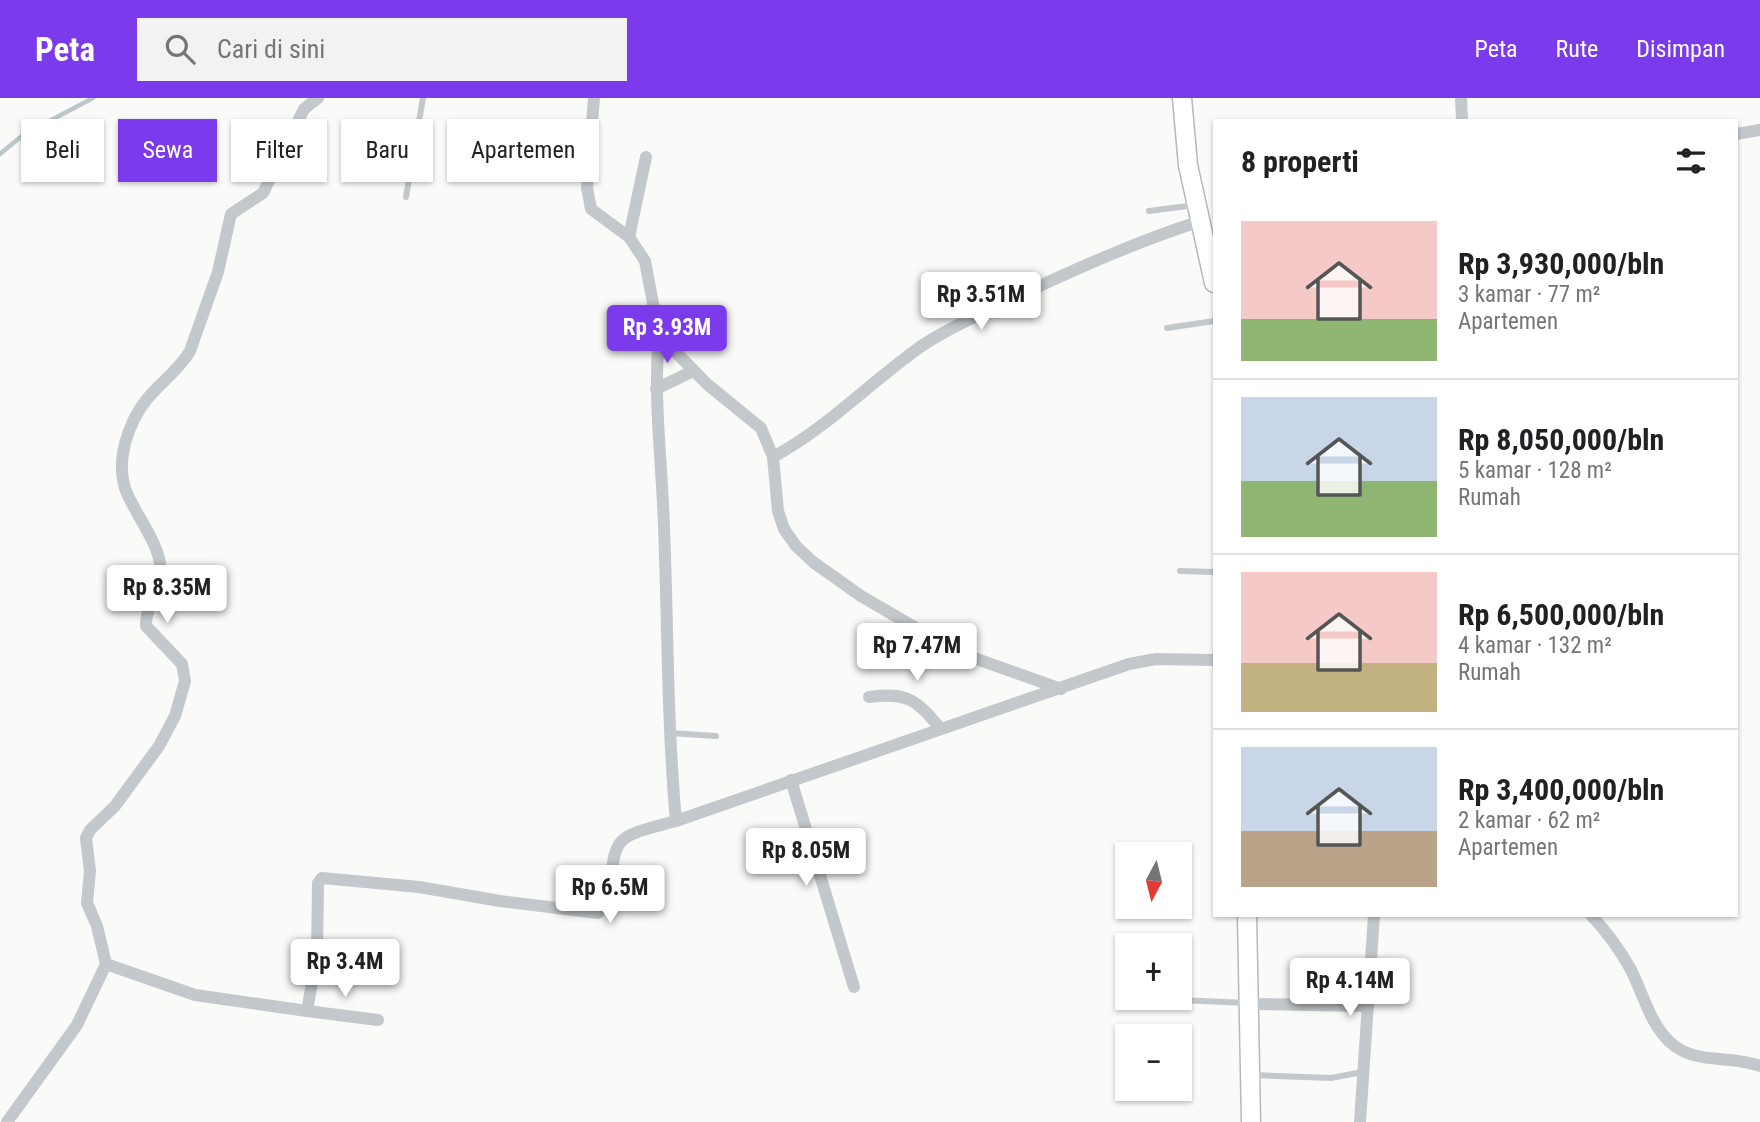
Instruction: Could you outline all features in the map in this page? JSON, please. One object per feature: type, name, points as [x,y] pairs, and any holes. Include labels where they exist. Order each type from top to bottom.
[{"type":"street","points":[[7,1122],[76,1025],[106,964],[97,926],[87,904],[90,871],[86,838],[89,830],[115,806],[159,746],[175,716],[186,672],[182,664],[146,626],[149,605],[162,574],[158,557],[125,488],[125,442],[135,416],[148,398],[183,363],[190,351],[218,272],[231,214],[263,193],[304,109],[318,98]]},
{"type":"street","points":[[594,98],[588,202],[591,209],[628,237],[641,254],[650,275],[659,335],[656,389],[664,528],[668,733],[676,821]]},
{"type":"street","points":[[1182,98],[1188,165],[1213,278]]},
{"type":"street","points":[[1461,98],[1462,119]]},
{"type":"street","points":[[1738,134],[1760,130]]},
{"type":"street","points":[[628,237],[646,157]]},
{"type":"street","points":[[773,457],[826,425],[873,383],[954,327],[1199,213]]},
{"type":"street","points":[[659,335],[693,371],[761,428],[773,457],[775,496],[784,529],[813,562],[860,596],[957,652],[1061,689]]},
{"type":"street","points":[[656,389],[693,371]]},
{"type":"street","points":[[307,1011],[317,954],[318,883],[322,878],[419,887],[500,901],[598,913],[608,902],[616,848],[621,839],[629,834],[676,821],[1143,660],[1213,660]]},
{"type":"street","points":[[869,697],[892,694],[908,697],[919,704],[941,729]]},
{"type":"street","points":[[791,780],[854,987]]},
{"type":"street","points":[[1247,917],[1251,1122]]},
{"type":"street","points":[[1360,1122],[1374,917]]},
{"type":"street","points":[[1593,917],[1628,964],[1654,1021],[1677,1048],[1689,1054],[1746,1061],[1760,1066]]},
{"type":"street","points":[[106,964],[195,995],[378,1020]]},
{"type":"street","points":[[1250,1003],[1368,1006]]},
{"type":"lane","points":[[406,197],[423,98]]},
{"type":"lane","points":[[1149,211],[1199,213]]},
{"type":"lane","points":[[1167,328],[1213,321]]},
{"type":"lane","points":[[1180,571],[1213,572]]},
{"type":"lane","points":[[668,733],[716,736]]},
{"type":"lane","points":[[1192,1001],[1250,1003]]},
{"type":"lane","points":[[1251,1075],[1331,1078],[1363,1072]]},
{"type":"waterway","points":[[0,154],[23,135],[93,98]]}]
